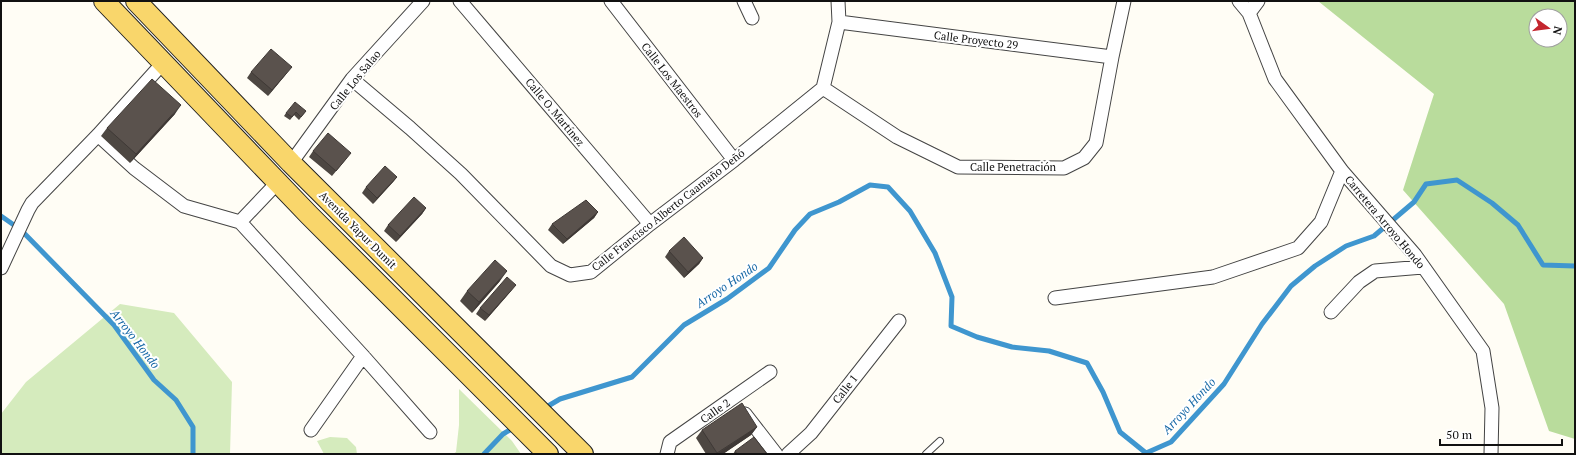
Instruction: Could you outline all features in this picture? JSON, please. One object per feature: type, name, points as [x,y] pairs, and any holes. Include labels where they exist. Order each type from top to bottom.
[{"type":"main road","points":[[104,1],[278,182],[548,454]]},
{"type":"main road","name":"Avenida Yapur Dumit","points":[[136,1],[291,163],[583,454]]},
{"type":"street","name":"Calle Los Salao","points":[[291,163],[352,79],[423,1]]},
{"type":"street","name":"Calle O. Martínez","points":[[460,1],[650,224]]},
{"type":"street","name":"Calle Los Maestros","points":[[611,1],[734,160]]},
{"type":"street","points":[[744,1],[752,18]]},
{"type":"street","points":[[823,88],[839,22],[838,1]]},
{"type":"street","name":"Calle Penetración","points":[[823,88],[897,137],[958,167],[1064,168],[1084,158],[1096,143],[1124,1]]},
{"type":"street","name":"Carretera Arroyo Hondo","points":[[1240,1],[1250,13],[1275,79],[1342,171],[1415,255],[1483,351],[1492,408],[1491,454]]},
{"type":"street","points":[[1250,13],[1258,1]]},
{"type":"street","name":"Calle Proyecto 29","points":[[839,22],[1112,58]]},
{"type":"street","points":[[1,268],[28,210],[38,196],[98,135],[163,63]]},
{"type":"street","name":"Calle Francisco Alberto Caamaño Deñó","points":[[352,79],[461,174],[551,266],[570,275],[591,272],[823,88]]},
{"type":"street","points":[[98,135],[134,168],[184,206],[240,222],[363,356],[430,432]]},
{"type":"street","points":[[1055,298],[1213,277],[1298,248],[1321,222],[1342,171]]},
{"type":"street","points":[[240,222],[278,182]]},
{"type":"street","points":[[1331,312],[1359,282],[1375,271],[1423,267]]},
{"type":"street","name":"Calle 1","points":[[788,454],[811,433],[899,320]]},
{"type":"street","points":[[310,430],[363,356]]},
{"type":"street","name":"Calle 2","points":[[667,454],[670,442],[770,372]]},
{"type":"street","points":[[733,398],[776,454]]},
{"type":"lane","points":[[926,454],[940,441]]},
{"type":"green space","points":[[1318,1],[1575,1],[1575,439],[1549,431],[1504,304],[1403,190],[1434,94]]},
{"type":"green space","points":[[120,304],[174,313],[232,382],[230,454],[1,454],[1,414],[26,382]]},
{"type":"green space","points":[[459,389],[512,441],[521,454],[453,454],[456,452],[459,425]]},
{"type":"green space","points":[[330,437],[347,438],[356,447],[357,454],[324,454],[317,441]]},
{"type":"building","points":[[271,49],[292,67],[272,90],[251,72]]},
{"type":"building","points":[[152,79],[181,105],[136,154],[107,128]]},
{"type":"building","points":[[295,102],[306,111],[301,117],[296,112],[292,117],[286,113]]},
{"type":"building","points":[[328,133],[351,153],[336,171],[313,151]]},
{"type":"building","points":[[385,166],[397,177],[377,198],[366,187]]},
{"type":"building","points":[[414,197],[426,208],[400,236],[388,225]]},
{"type":"building","points":[[586,200],[598,212],[567,239],[552,224]]},
{"type":"building","points":[[684,237],[703,258],[688,272],[669,251]]},
{"type":"building","points":[[495,260],[507,271],[479,302],[467,291]]},
{"type":"building","points":[[507,277],[516,285],[489,315],[480,308]]},
{"type":"building","points":[[742,403],[757,427],[717,453],[702,430]]},
{"type":"building","points":[[754,437],[767,454],[737,454],[735,451]]},
{"type":"waterway","name":"Arroyo Hondo","points":[[543,409],[560,399],[632,377],[684,325],[727,299],[769,268],[795,230],[810,214],[839,202],[870,185],[888,187],[910,211],[935,253],[952,297],[951,326],[977,337],[1012,347],[1049,351],[1087,363],[1103,392],[1120,432],[1146,453],[1171,442],[1224,384],[1262,324],[1291,286],[1315,266],[1346,246],[1374,236],[1414,202],[1426,184],[1457,180],[1492,203],[1518,225],[1543,265],[1575,266]]},
{"type":"waterway","name":"Arroyo Hondo","points":[[1,216],[21,230],[114,325],[154,380],[176,400],[193,427],[193,454]]},
{"type":"waterway","name":"Arroyo Hondo","points":[[484,454],[503,434],[515,427]]}]
